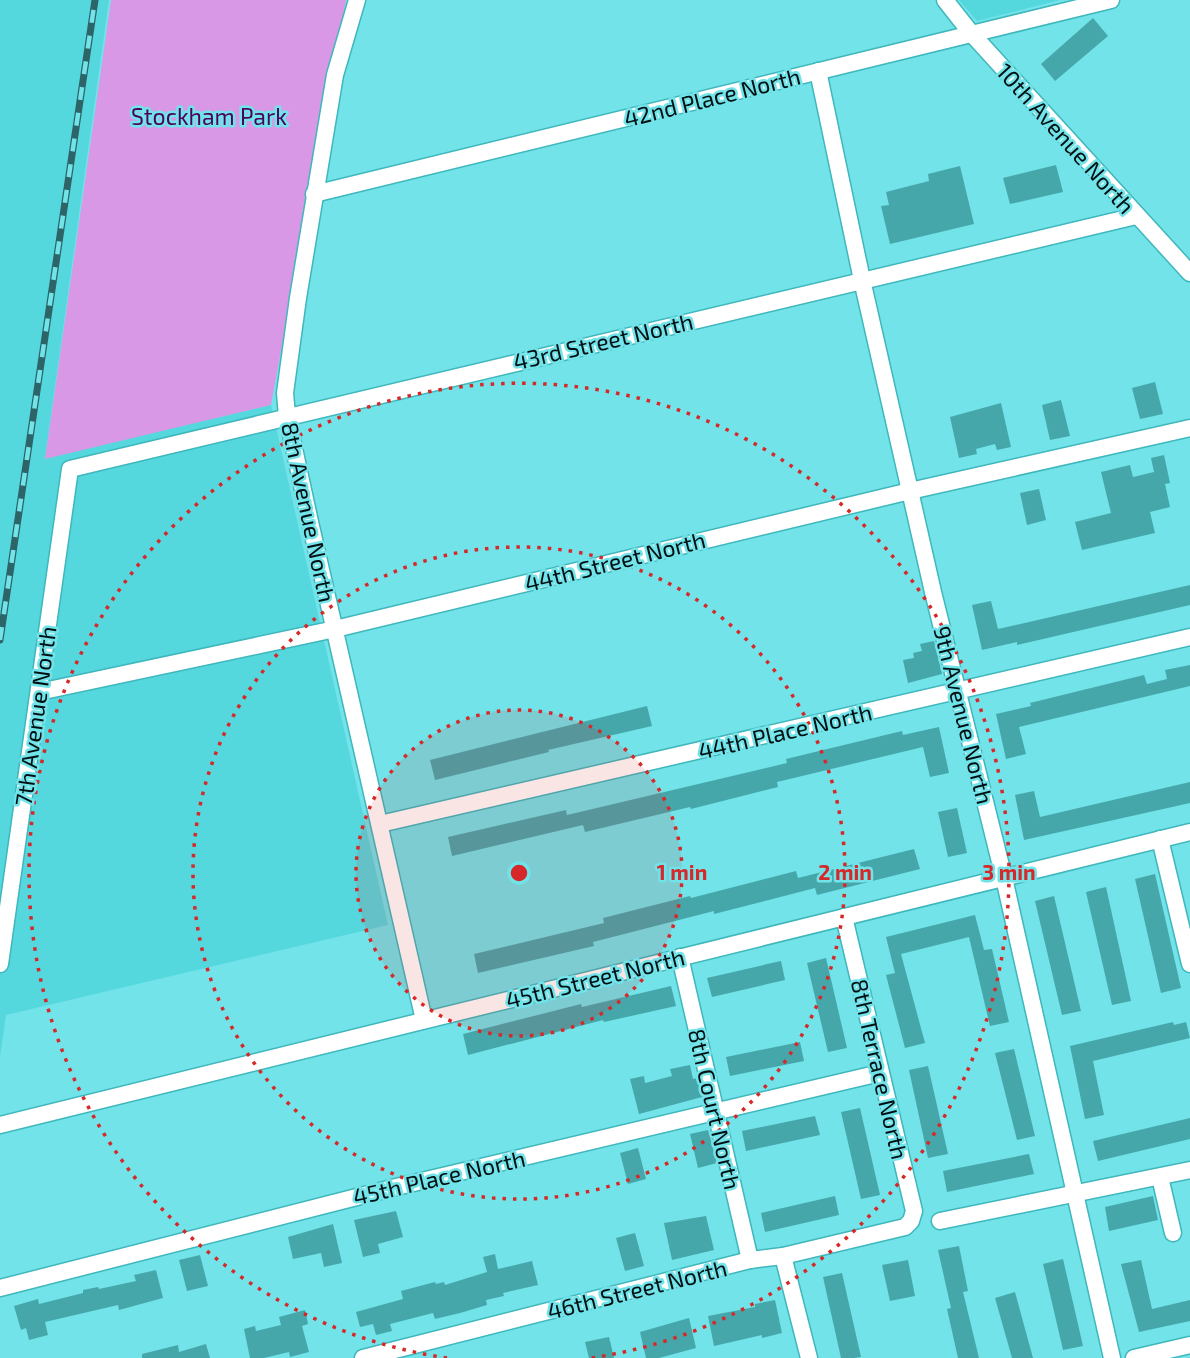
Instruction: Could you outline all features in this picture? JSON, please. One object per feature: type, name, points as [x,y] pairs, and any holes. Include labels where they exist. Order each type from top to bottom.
[{"type":"street","name":"8th Avenue North","points":[[357,0],[335,75],[314,194],[285,393],[287,416],[424,1020]]},
{"type":"street","name":"10th Avenue North","points":[[945,0],[971,33],[1190,273]]},
{"type":"street","name":"42nd Place North","points":[[314,194],[1111,0]]},
{"type":"street","name":"9th Avenue North","points":[[818,71],[910,491],[1004,878],[1112,1358]]},
{"type":"street","name":"43rd Street North","points":[[70,469],[1136,216]]},
{"type":"street","name":"44th Street North","points":[[39,692],[335,629],[910,491],[1190,428]]},
{"type":"street","name":"7th Avenue North","points":[[0,964],[70,469]]},
{"type":"street","name":"44th Place North","points":[[380,824],[1190,637]]},
{"type":"street","name":"45th Street North","points":[[0,1125],[1190,832]]},
{"type":"street","points":[[1160,839],[1190,964]]},
{"type":"street","name":"8th Terrace North","points":[[844,917],[914,1211],[911,1222]]},
{"type":"street","name":"8th Court North","points":[[680,957],[750,1260]]},
{"type":"street","name":"45th Place North","points":[[0,1288],[392,1188],[880,1073]]},
{"type":"street","points":[[940,1221],[1190,1170]]},
{"type":"street","points":[[1160,1177],[1173,1233]]},
{"type":"street","name":"46th Street North","points":[[363,1358],[750,1260],[783,1256],[905,1227],[911,1222]]},
{"type":"street","points":[[783,1256],[809,1358]]},
{"type":"street","points":[[1134,1358],[1190,1345]]},
{"type":"shaded area","points":[[0,0],[109,0],[45,458],[271,405],[388,925],[6,1015],[0,1056]]},
{"type":"shaded area","points":[[959,0],[1060,0],[977,21]]},
{"type":"green space","name":"Stockham Park","points":[[111,0],[346,0],[271,405],[45,459]]},
{"type":"building","points":[[1093,18],[1108,36],[1055,81],[1041,64]]},
{"type":"building","points":[[1056,165],[1063,192],[1010,204],[1003,178]]},
{"type":"building","points":[[960,166],[974,224],[890,244],[881,206],[889,205],[886,192],[929,181],[928,174]]},
{"type":"building","points":[[1155,382],[1163,414],[1140,419],[1132,388]]},
{"type":"building","points":[[1061,400],[1070,436],[1050,440],[1042,405]]},
{"type":"building","points":[[1001,403],[1011,447],[997,450],[995,444],[976,449],[977,454],[959,458],[950,417]]},
{"type":"building","points":[[1164,455],[1170,483],[1165,484],[1170,507],[1150,512],[1155,533],[1082,550],[1075,522],[1111,513],[1101,472],[1130,465],[1133,477],[1154,472],[1151,458]]},
{"type":"building","points":[[1039,489],[1046,520],[1027,525],[1020,493]]},
{"type":"building","points":[[1190,585],[1190,605],[1017,645],[1017,642],[982,650],[972,605],[991,601],[998,629]]},
{"type":"building","points":[[934,641],[942,674],[908,683],[903,660],[914,658],[913,653],[922,651],[920,644]]},
{"type":"building","points":[[1190,665],[1190,686],[1019,727],[1026,754],[1006,759],[996,714],[1144,675],[1147,684],[1167,679],[1165,670]]},
{"type":"building","points":[[647,706],[652,726],[435,780],[430,760]]},
{"type":"building","points":[[939,727],[949,773],[930,777],[923,747],[777,782],[778,787],[691,809],[690,807],[585,832],[583,825],[452,856],[448,837],[566,810],[567,815],[787,763],[786,759],[902,731],[903,735]]},
{"type":"building","points":[[1190,782],[1190,803],[1024,840],[1015,795],[1034,791],[1040,817]]},
{"type":"building","points":[[957,808],[967,853],[948,857],[938,812]]},
{"type":"building","points":[[914,849],[920,869],[817,895],[815,888],[714,914],[714,911],[593,942],[594,946],[478,973],[474,954],[604,923],[603,918],[690,896],[691,898],[796,871],[798,878]]},
{"type":"building","points":[[1155,874],[1181,988],[1161,993],[1135,879]]},
{"type":"building","points":[[1106,887],[1131,1001],[1112,1005],[1086,892]]},
{"type":"building","points":[[1054,896],[1081,1011],[1062,1015],[1035,901]]},
{"type":"building","points":[[975,915],[984,950],[992,949],[1009,1022],[990,1026],[969,937],[901,954],[925,1043],[905,1048],[886,975],[895,973],[886,937]]},
{"type":"building","points":[[826,958],[847,1048],[828,1052],[807,963]]},
{"type":"building","points":[[781,961],[785,980],[712,997],[707,978]]},
{"type":"building","points":[[671,986],[676,1006],[604,1022],[603,1020],[468,1055],[463,1034],[581,1004],[582,1007]]},
{"type":"building","points":[[1173,1022],[1174,1025],[1186,1022],[1190,1038],[1093,1061],[1104,1115],[1085,1119],[1070,1046]]},
{"type":"building","points":[[800,1042],[804,1061],[730,1076],[726,1057]]},
{"type":"building","points":[[1014,1049],[1035,1136],[1017,1140],[995,1053]]},
{"type":"building","points":[[690,1065],[693,1079],[697,1078],[702,1097],[639,1114],[630,1079],[644,1076],[645,1083],[672,1076],[670,1069]]},
{"type":"building","points":[[928,1066],[948,1154],[928,1158],[909,1070]]},
{"type":"building","points":[[860,1108],[880,1195],[861,1199],[841,1112]]},
{"type":"building","points":[[815,1116],[820,1135],[746,1151],[742,1131]]},
{"type":"building","points":[[1190,1118],[1190,1139],[1098,1161],[1093,1141]]},
{"type":"building","points":[[708,1130],[717,1163],[698,1168],[690,1134]]},
{"type":"building","points":[[638,1148],[646,1179],[628,1184],[620,1153]]},
{"type":"building","points":[[1029,1154],[1034,1174],[947,1192],[943,1171]]},
{"type":"building","points":[[835,1196],[839,1215],[765,1232],[761,1213]]},
{"type":"building","points":[[1153,1196],[1158,1220],[1109,1231],[1105,1207]]},
{"type":"building","points":[[396,1211],[403,1237],[378,1244],[380,1253],[363,1257],[354,1220]]},
{"type":"building","points":[[706,1216],[714,1250],[672,1260],[664,1223]]},
{"type":"building","points":[[333,1224],[342,1263],[324,1267],[321,1253],[293,1259],[288,1237]]},
{"type":"building","points":[[635,1233],[644,1266],[625,1271],[616,1238]]},
{"type":"building","points":[[959,1246],[968,1291],[963,1292],[979,1358],[958,1358],[947,1309],[951,1308],[938,1250]]},
{"type":"building","points":[[495,1254],[498,1269],[532,1261],[538,1285],[503,1293],[504,1296],[486,1300],[487,1305],[460,1313],[435,1319],[433,1313],[390,1324],[392,1331],[376,1335],[373,1324],[360,1327],[356,1312],[403,1299],[401,1291],[435,1282],[444,1282],[445,1285],[487,1272],[483,1257]]},
{"type":"building","points":[[200,1255],[208,1286],[187,1291],[179,1260]]},
{"type":"building","points":[[1063,1259],[1083,1346],[1063,1350],[1043,1264]]},
{"type":"building","points":[[908,1260],[915,1296],[890,1301],[882,1265]]},
{"type":"building","points":[[1141,1260],[1152,1309],[1190,1300],[1190,1321],[1139,1332],[1121,1264]]},
{"type":"building","points":[[156,1270],[163,1298],[119,1310],[118,1305],[45,1322],[48,1335],[29,1340],[26,1328],[21,1330],[14,1306],[38,1299],[39,1304],[83,1293],[83,1290],[136,1281],[134,1275]]},
{"type":"building","points":[[842,1273],[861,1357],[841,1358],[823,1277]]},
{"type":"building","points":[[1015,1292],[1033,1358],[1012,1358],[995,1298]]},
{"type":"building","points":[[775,1300],[782,1333],[714,1346],[708,1316],[755,1307],[755,1304]]},
{"type":"building","points":[[305,1310],[308,1324],[302,1326],[309,1352],[290,1357],[289,1352],[264,1358],[250,1358],[244,1329],[255,1326],[256,1331],[281,1325],[279,1317]]},
{"type":"building","points":[[689,1318],[696,1348],[659,1358],[646,1358],[640,1332]]},
{"type":"building","points":[[609,1337],[614,1358],[589,1358],[585,1342]]},
{"type":"building","points":[[206,1344],[210,1358],[142,1358],[142,1354],[178,1345],[179,1352]]},
{"type":"railway","points":[[0,640],[95,0]]}]
